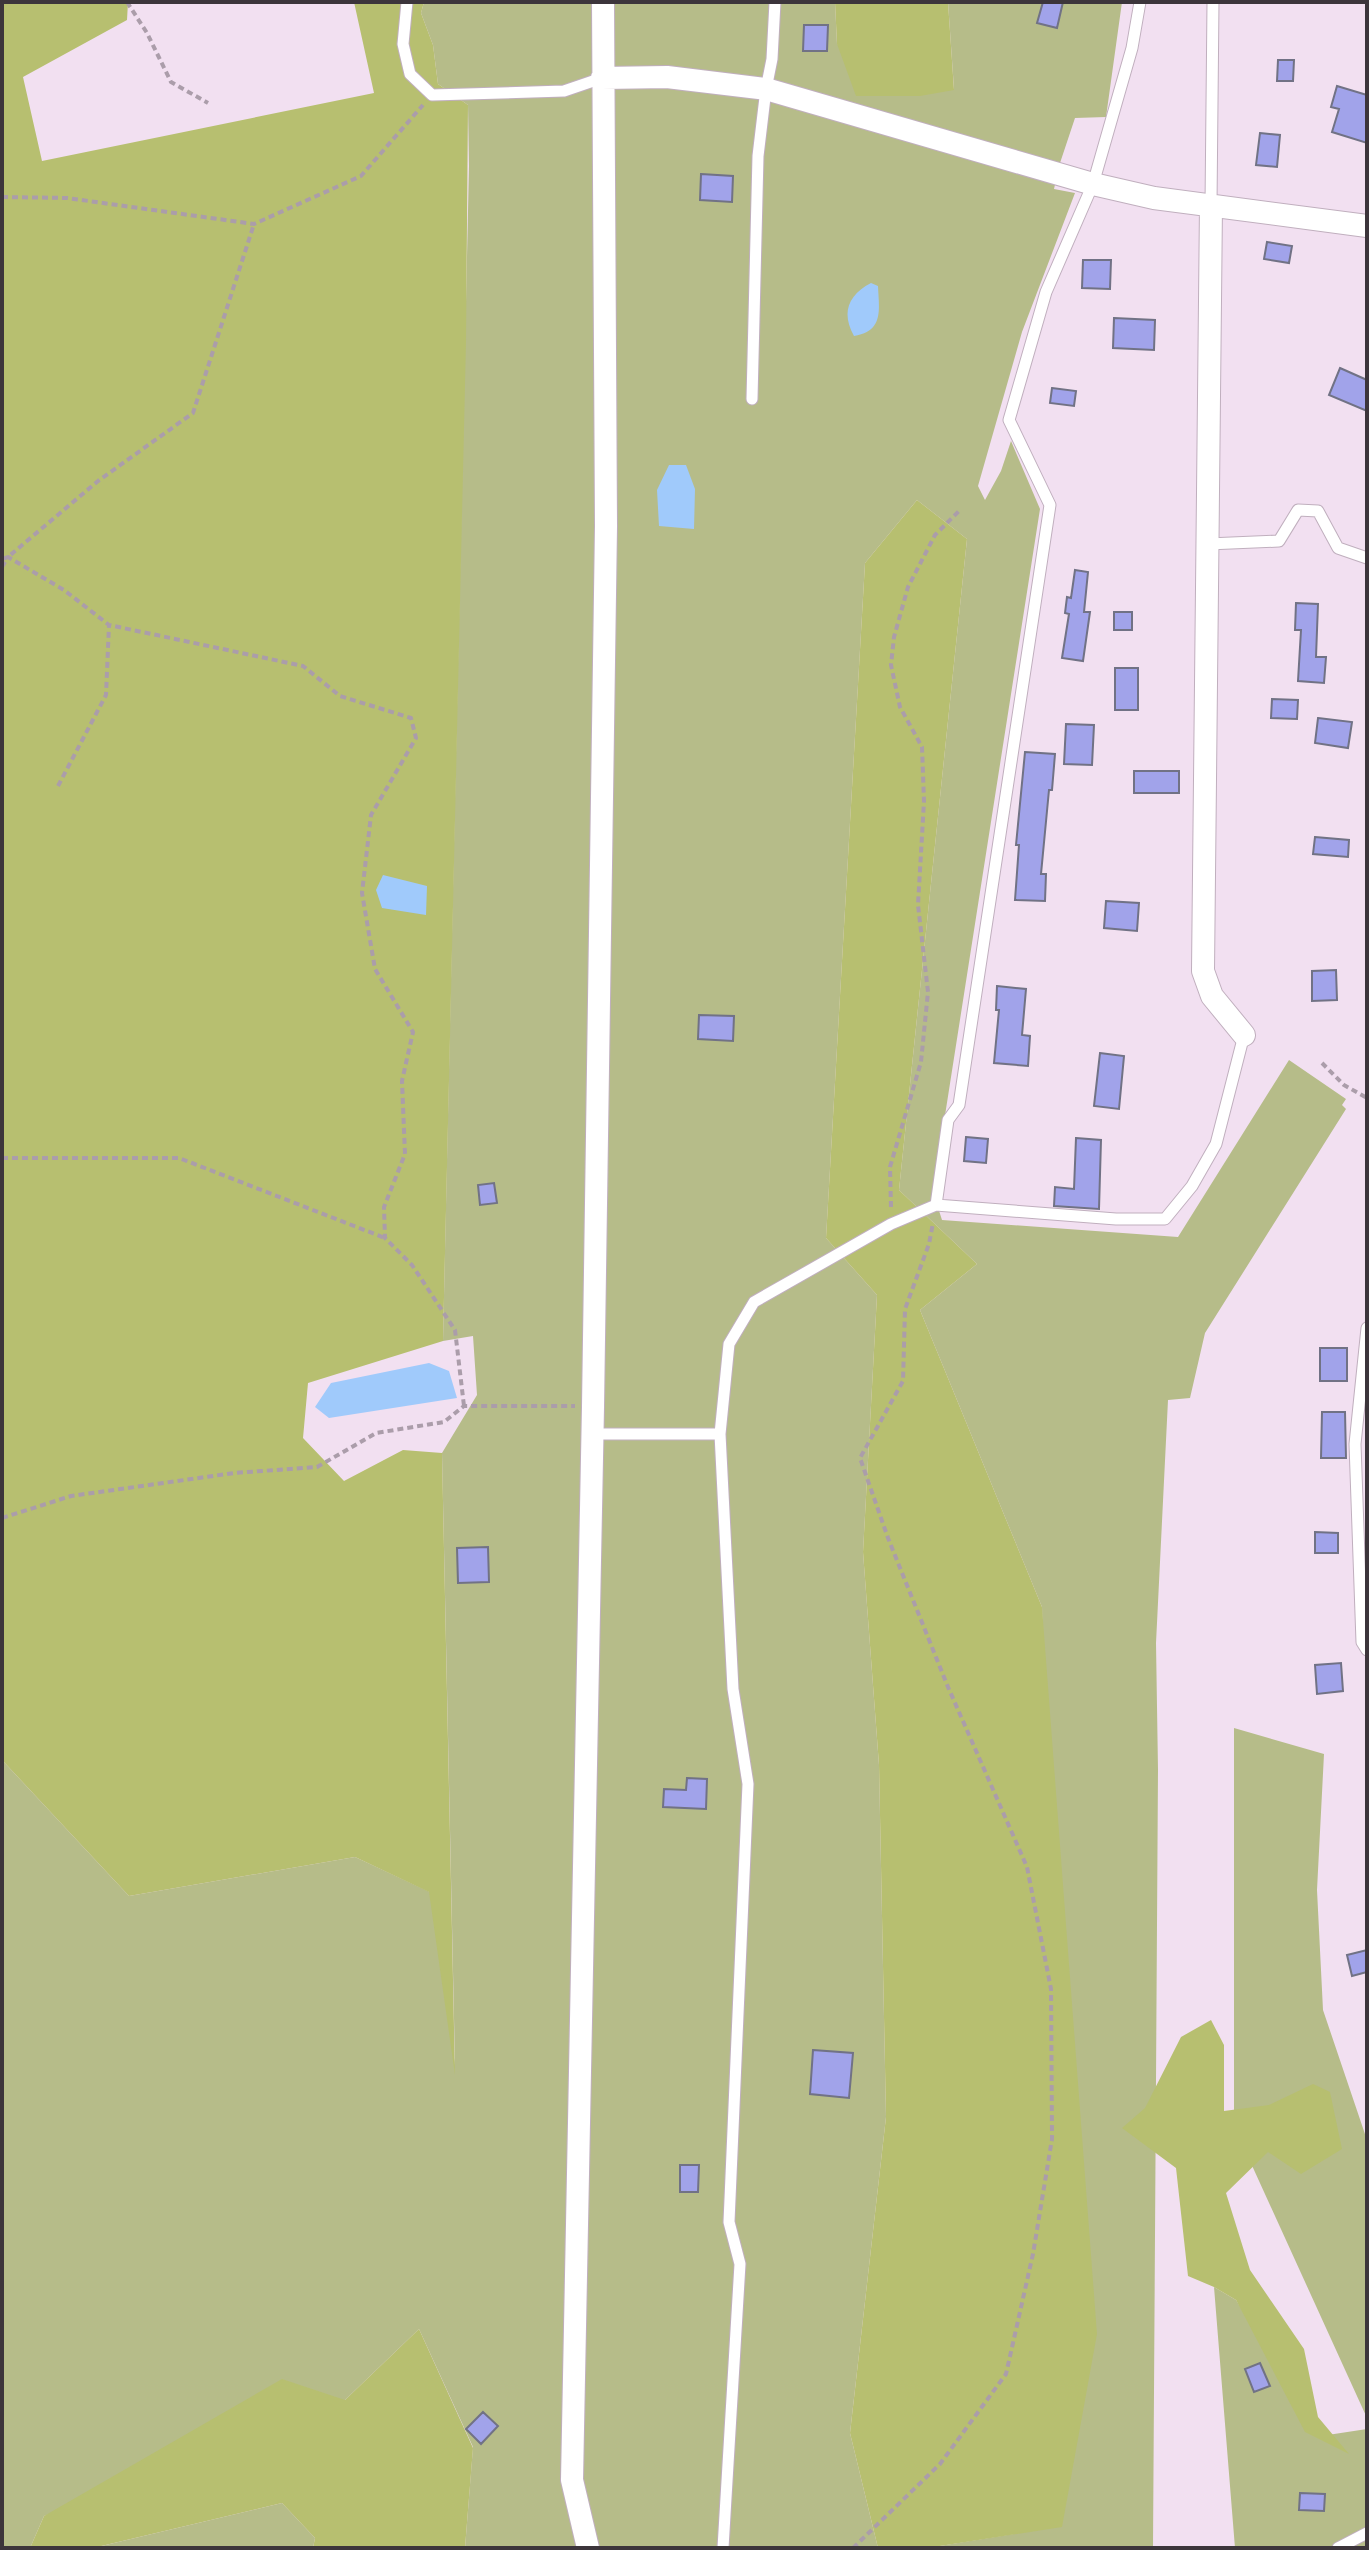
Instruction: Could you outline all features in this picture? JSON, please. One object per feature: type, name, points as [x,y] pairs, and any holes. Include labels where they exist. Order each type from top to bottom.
[{"type":"street","points":[[588,2548],[572,2480],[593,1434],[606,526],[603,2]]},
{"type":"street","points":[[602,78],[667,77],[766,89],[1093,184],[1154,198],[1367,226]]},
{"type":"street","points":[[1211,205],[1203,971],[1212,996],[1244,1035]]},
{"type":"lane","points":[[407,2],[403,44],[410,74],[432,95],[564,91],[602,78]]},
{"type":"lane","points":[[752,399],[758,156],[772,59],[775,2]]},
{"type":"lane","points":[[936,1205],[948,1120],[959,1105],[1050,505],[1009,420],[1046,292],[1093,184],[1132,48],[1140,2]]},
{"type":"lane","points":[[1211,205],[1213,2]]},
{"type":"lane","points":[[1208,544],[1279,541],[1298,510],[1318,511],[1338,548],[1367,558]]},
{"type":"lane","points":[[723,2548],[740,2264],[729,2222],[748,1784],[733,1689],[720,1434],[729,1344],[754,1302],[891,1224],[936,1205],[1116,1219],[1165,1219],[1192,1186],[1216,1144],[1244,1035]]},
{"type":"lane","points":[[1367,1328],[1355,1444],[1362,1642],[1367,1650]]},
{"type":"lane","points":[[593,1434],[720,1434]]},
{"type":"lane","points":[[1338,2548],[1367,2533]]},
{"type":"path","points":[[127,2],[147,33],[171,82],[208,103]]},
{"type":"path","points":[[2,197],[67,198],[254,224],[361,176],[432,95]]},
{"type":"path","points":[[2,567],[5,558],[98,481],[193,413],[254,224]]},
{"type":"path","points":[[891,1224],[890,1167],[921,1062],[928,992],[918,905],[924,801],[922,747],[900,707],[891,665],[894,637],[908,587],[935,535],[961,509]]},
{"type":"path","points":[[5,558],[64,590],[109,625],[303,666],[340,696],[411,718],[416,738],[371,815],[362,893],[375,969],[413,1032],[402,1081],[405,1154],[384,1207],[385,1238]]},
{"type":"path","points":[[58,786],[106,695],[109,625]]},
{"type":"path","points":[[1322,1063],[1344,1085],[1367,1098]]},
{"type":"path","points":[[2,1158],[179,1158],[385,1238],[412,1265],[455,1330],[464,1406]]},
{"type":"path","points":[[853,2548],[940,2464],[1006,2374],[1033,2254],[1052,2139],[1051,1989],[1027,1867],[948,1687],[888,1538],[860,1458],[903,1381],[905,1309],[929,1244],[936,1205]]},
{"type":"path","points":[[2,1518],[71,1496],[234,1473],[317,1467],[376,1433],[444,1422],[464,1406],[593,1407]]},
{"type":"green space","points":[[2,2],[128,2],[127,20],[23,77],[42,161],[374,93],[354,2],[424,2],[421,13],[433,45],[438,84],[468,105],[466,342],[443,1341],[308,1383],[303,1438],[344,1481],[403,1450],[442,1453],[455,2075],[429,1892],[355,1857],[129,1896],[2,1760]]},
{"type":"green space","points":[[424,2],[835,2],[837,44],[954,89],[948,2],[1122,2],[1106,117],[1075,118],[1054,189],[1075,193],[1022,332],[978,486],[985,500],[1001,471],[1011,441],[1040,509],[933,1192],[942,1220],[1178,1237],[1289,1060],[1346,1099],[1342,1105],[1346,1109],[1205,1333],[1190,1398],[1168,1400],[1156,1643],[1158,1770],[1153,2548],[927,2548],[1062,2526],[1042,1607],[920,1310],[977,1264],[899,1190],[967,539],[917,500],[865,563],[826,1238],[877,1295],[863,1552],[879,1765],[886,2117],[850,2433],[878,2548],[465,2548],[473,2447],[419,2329],[345,2400],[44,2516],[30,2548],[2,2548],[2,1760],[129,1896],[355,1857],[430,1892],[455,2065],[442,1453],[477,1395],[473,1336],[443,1341],[469,166],[468,105],[438,84],[433,45],[421,13]]},
{"type":"green space","points":[[835,2],[948,2],[954,90],[920,96],[856,96],[837,44]]},
{"type":"green space","points":[[917,500],[967,539],[899,1190],[977,1264],[920,1310],[1042,1607],[1097,2334],[1062,2527],[927,2548],[878,2548],[850,2433],[886,2117],[879,1765],[863,1552],[877,1295],[826,1238],[865,563]]},
{"type":"green space","points":[[1234,1728],[1324,1754],[1317,1890],[1323,2010],[1367,2140],[1367,2418],[1234,2126]]},
{"type":"green space","points":[[1211,2020],[1224,2045],[1224,2111],[1269,2105],[1313,2084],[1330,2092],[1342,2149],[1301,2174],[1268,2152],[1226,2193],[1250,2270],[1304,2349],[1318,2417],[1349,2454],[1305,2432],[1236,2300],[1188,2276],[1176,2168],[1122,2128],[1145,2108],[1181,2037]]},
{"type":"green space","points":[[1214,2287],[1236,2300],[1321,2436],[1367,2429],[1367,2548],[1235,2548]]},
{"type":"green space","points":[[419,2329],[473,2448],[465,2548],[313,2548],[315,2538],[282,2503],[93,2548],[30,2548],[44,2516],[282,2379],[345,2400]]},
{"type":"green space","points":[[282,2503],[315,2538],[313,2548],[93,2548]]},
{"type":"water","points":[[871,283],[878,286],[878,318],[871,329],[854,336],[848,320],[849,305],[857,293]]},
{"type":"water","points":[[669,465],[686,465],[695,489],[694,529],[659,526],[657,490]]},
{"type":"water","points":[[383,875],[427,886],[426,915],[382,908],[376,890]]},
{"type":"water","points":[[429,1363],[449,1371],[457,1398],[329,1418],[315,1407],[331,1383]]},
{"type":"building","points":[[1043,2],[1063,2],[1057,28],[1037,23]]},
{"type":"building","points":[[804,25],[828,25],[827,51],[803,51]]},
{"type":"building","points":[[1278,60],[1294,60],[1293,81],[1277,81]]},
{"type":"building","points":[[1337,86],[1367,95],[1367,143],[1332,132],[1339,109],[1331,107]]},
{"type":"building","points":[[1260,133],[1280,135],[1277,167],[1256,165]]},
{"type":"building","points":[[701,174],[733,176],[732,202],[700,200]]},
{"type":"building","points":[[1267,242],[1292,246],[1289,263],[1264,259]]},
{"type":"building","points":[[1083,260],[1111,260],[1110,289],[1082,288]]},
{"type":"building","points":[[1114,318],[1155,320],[1154,350],[1113,348]]},
{"type":"building","points":[[1340,368],[1367,380],[1367,411],[1329,395]]},
{"type":"building","points":[[1052,388],[1076,391],[1074,406],[1050,403]]},
{"type":"building","points":[[1075,570],[1088,572],[1084,612],[1090,612],[1083,661],[1062,658],[1069,614],[1065,613],[1067,597],[1071,598]]},
{"type":"building","points":[[1296,603],[1318,604],[1316,657],[1326,657],[1324,683],[1298,681],[1301,630],[1295,630]]},
{"type":"building","points":[[1114,612],[1132,612],[1132,630],[1114,630]]},
{"type":"building","points":[[1115,668],[1138,668],[1138,710],[1115,710]]},
{"type":"building","points":[[1272,699],[1298,700],[1297,719],[1271,718]]},
{"type":"building","points":[[1318,718],[1352,722],[1348,748],[1315,743]]},
{"type":"building","points":[[1066,724],[1094,725],[1092,765],[1064,764]]},
{"type":"building","points":[[1025,752],[1055,754],[1041,874],[1046,874],[1045,901],[1015,900],[1019,845],[1016,845]]},
{"type":"building","points":[[1134,771],[1179,771],[1179,793],[1134,793]]},
{"type":"building","points":[[1315,837],[1349,840],[1348,857],[1313,854]]},
{"type":"building","points":[[1106,901],[1139,903],[1137,931],[1104,928]]},
{"type":"building","points":[[1336,970],[1337,1000],[1312,1001],[1312,971]]},
{"type":"building","points":[[997,986],[1026,989],[1022,1035],[1030,1036],[1028,1066],[994,1063],[999,1010],[996,1010]]},
{"type":"building","points":[[699,1015],[734,1016],[733,1041],[698,1039]]},
{"type":"building","points":[[1100,1053],[1124,1056],[1119,1109],[1094,1106]]},
{"type":"building","points":[[966,1137],[988,1139],[986,1163],[964,1161]]},
{"type":"building","points":[[1076,1138],[1101,1140],[1099,1209],[1054,1206],[1055,1187],[1074,1189]]},
{"type":"building","points":[[494,1183],[497,1203],[480,1205],[478,1185]]},
{"type":"building","points":[[1320,1348],[1347,1348],[1347,1381],[1320,1381]]},
{"type":"building","points":[[1322,1412],[1345,1412],[1346,1458],[1321,1458]]},
{"type":"building","points":[[1315,1532],[1338,1533],[1338,1553],[1315,1553]]},
{"type":"building","points":[[488,1547],[489,1582],[458,1583],[457,1548]]},
{"type":"building","points":[[1341,1663],[1343,1691],[1317,1694],[1315,1665]]},
{"type":"building","points":[[687,1778],[707,1779],[706,1809],[663,1807],[664,1789],[686,1790]]},
{"type":"building","points":[[1367,1950],[1367,1972],[1352,1976],[1347,1955]]},
{"type":"building","points":[[813,2050],[853,2053],[849,2098],[810,2094]]},
{"type":"building","points":[[680,2165],[699,2165],[698,2192],[680,2192]]},
{"type":"building","points":[[1260,2363],[1270,2386],[1254,2392],[1245,2369]]},
{"type":"building","points":[[483,2412],[498,2426],[481,2444],[466,2429]]},
{"type":"building","points":[[1300,2493],[1325,2494],[1324,2511],[1299,2510]]}]
